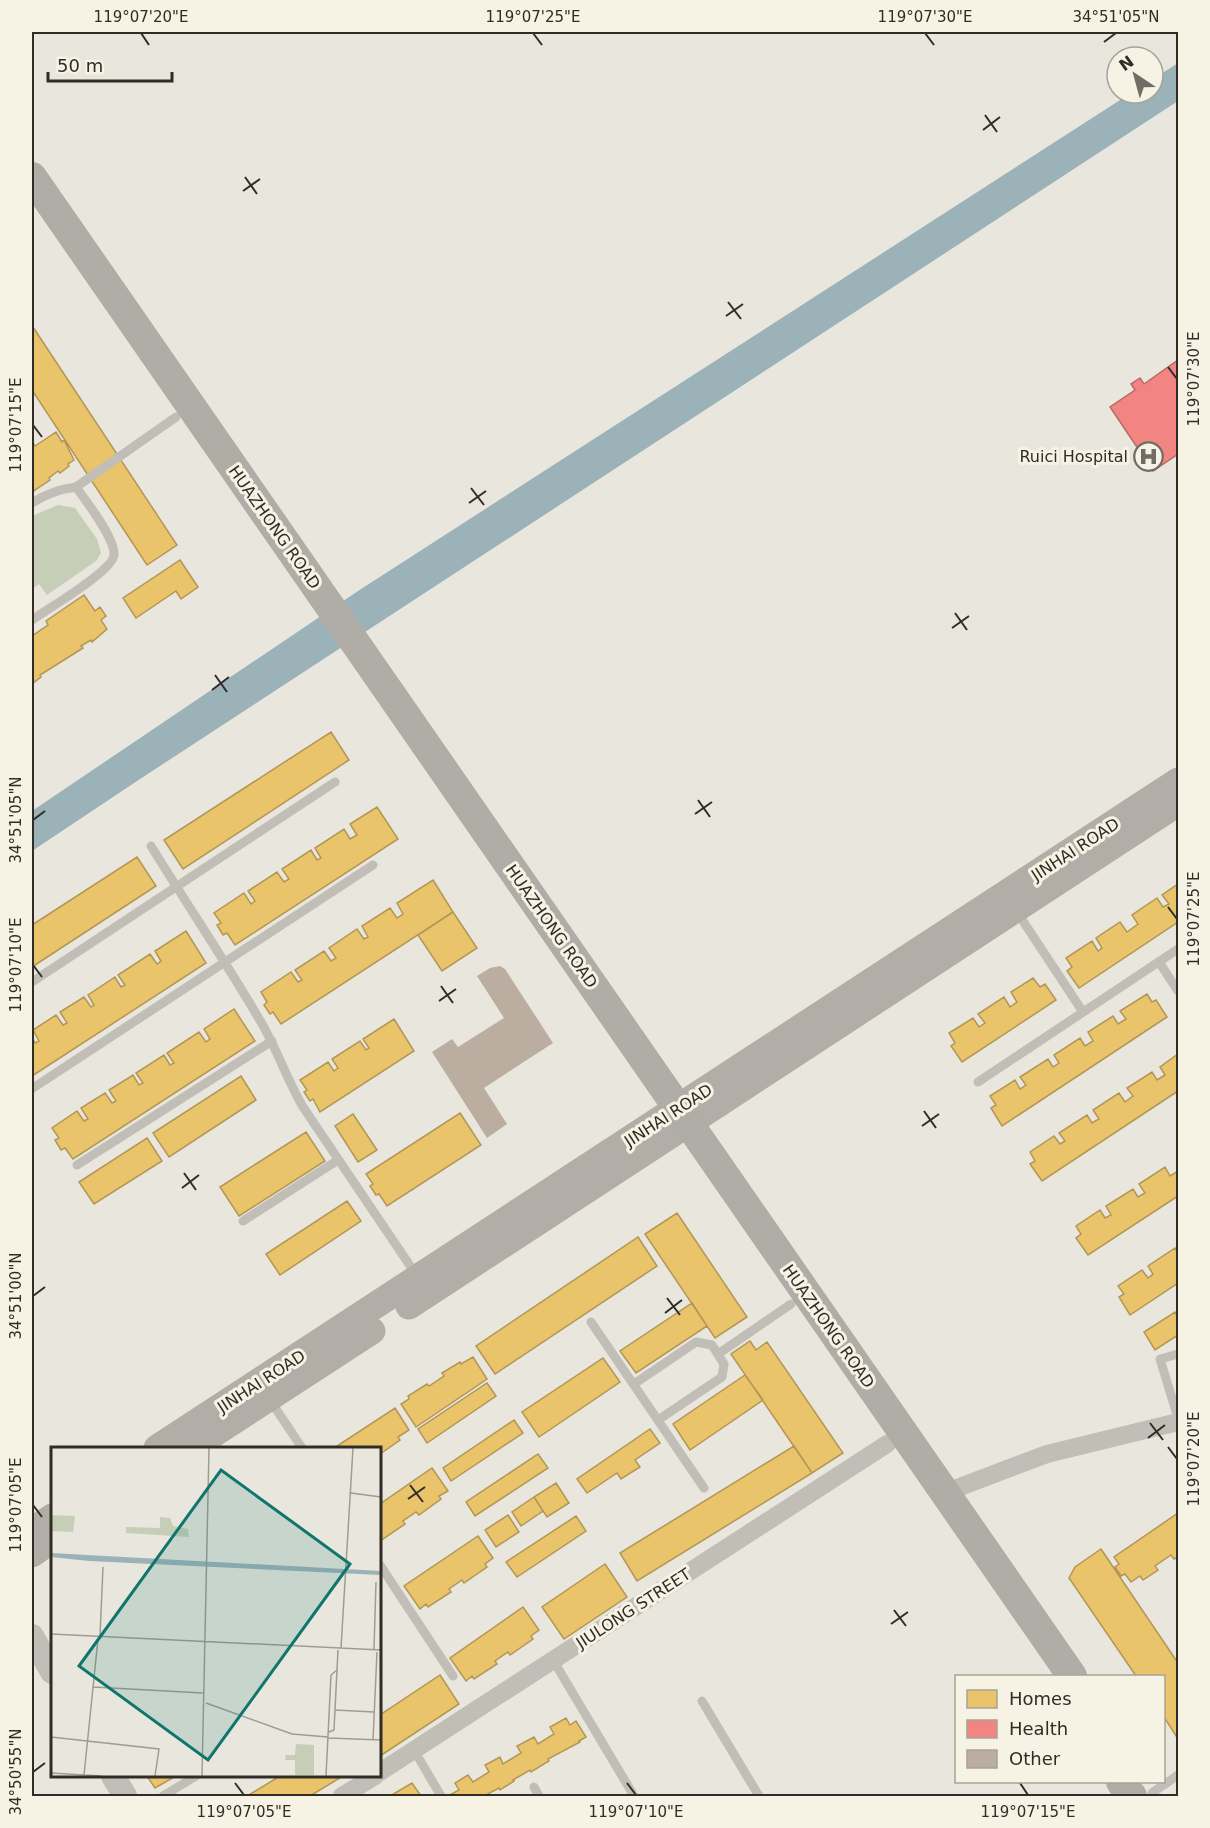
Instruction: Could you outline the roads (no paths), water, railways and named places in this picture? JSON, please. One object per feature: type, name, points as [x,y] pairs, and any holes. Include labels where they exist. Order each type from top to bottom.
[{"type":"main road","name":"HUAZHONG ROAD","points":[[32,177],[676,1121],[791,1304],[1047,1675]]},
{"type":"main road","name":"HUAZHONG ROAD","points":[[32,210],[176,417],[676,1121],[944,1493],[1071,1675]]},
{"type":"main road","name":"JINHAI ROAD","points":[[195,1447],[1179,780]]},
{"type":"main road","name":"JINHAI ROAD","points":[[161,1447],[418,1278],[1015,910],[1179,803]]},
{"type":"main road","points":[[32,1531],[51,1518]]},
{"type":"main road","points":[[32,1554],[51,1541]]},
{"type":"main road","points":[[1124,1783],[1146,1792]]},
{"type":"street","points":[[944,1493],[1047,1454],[1179,1420]]},
{"type":"street","name":"JIULONG STREET","points":[[381,1770],[887,1444]]},
{"type":"street","points":[[32,1636],[51,1670]]},
{"type":"street","points":[[114,1777],[125,1797]]},
{"type":"street","name":"JIULONG STREET","points":[[342,1797],[370,1777]]},
{"type":"lane","points":[[32,503],[42,496],[63,488],[76,487],[176,417]]},
{"type":"lane","points":[[32,620],[98,576],[112,561],[114,554],[111,541],[76,487]]},
{"type":"lane","points":[[32,982],[335,782]]},
{"type":"lane","points":[[151,846],[272,1041],[291,1087],[418,1278]]},
{"type":"lane","points":[[33,1088],[373,865]]},
{"type":"lane","points":[[1015,910],[1083,1012]]},
{"type":"lane","points":[[978,1082],[1179,949]]},
{"type":"lane","points":[[1159,962],[1179,991]]},
{"type":"lane","points":[[77,1165],[272,1041]]},
{"type":"lane","points":[[243,1221],[338,1160]]},
{"type":"lane","points":[[718,1354],[791,1304]]},
{"type":"lane","points":[[591,1322],[704,1488]]},
{"type":"lane","points":[[634,1384],[696,1342],[712,1345],[724,1364],[722,1377],[658,1420]]},
{"type":"lane","points":[[1179,1354],[1160,1359],[1179,1420]]},
{"type":"lane","points":[[269,1398],[301,1447]]},
{"type":"lane","points":[[381,1567],[453,1676]]},
{"type":"lane","points":[[553,1660],[634,1797]]},
{"type":"lane","points":[[702,1701],[759,1797]]},
{"type":"lane","points":[[414,1750],[441,1797]]},
{"type":"lane","points":[[1165,1782],[1179,1775]]},
{"type":"lane","points":[[163,1797],[194,1777]]},
{"type":"lane","points":[[1146,1792],[1163,1783]]},
{"type":"lane","points":[[534,1787],[539,1797]]},
{"type":"water","points":[[1178,63],[1178,101],[32,851],[32,811],[358,591],[1112,105],[1165,105],[1165,71]]},
{"type":"place","name":"Ruici Hospital","points":[[1149,456]]}]
